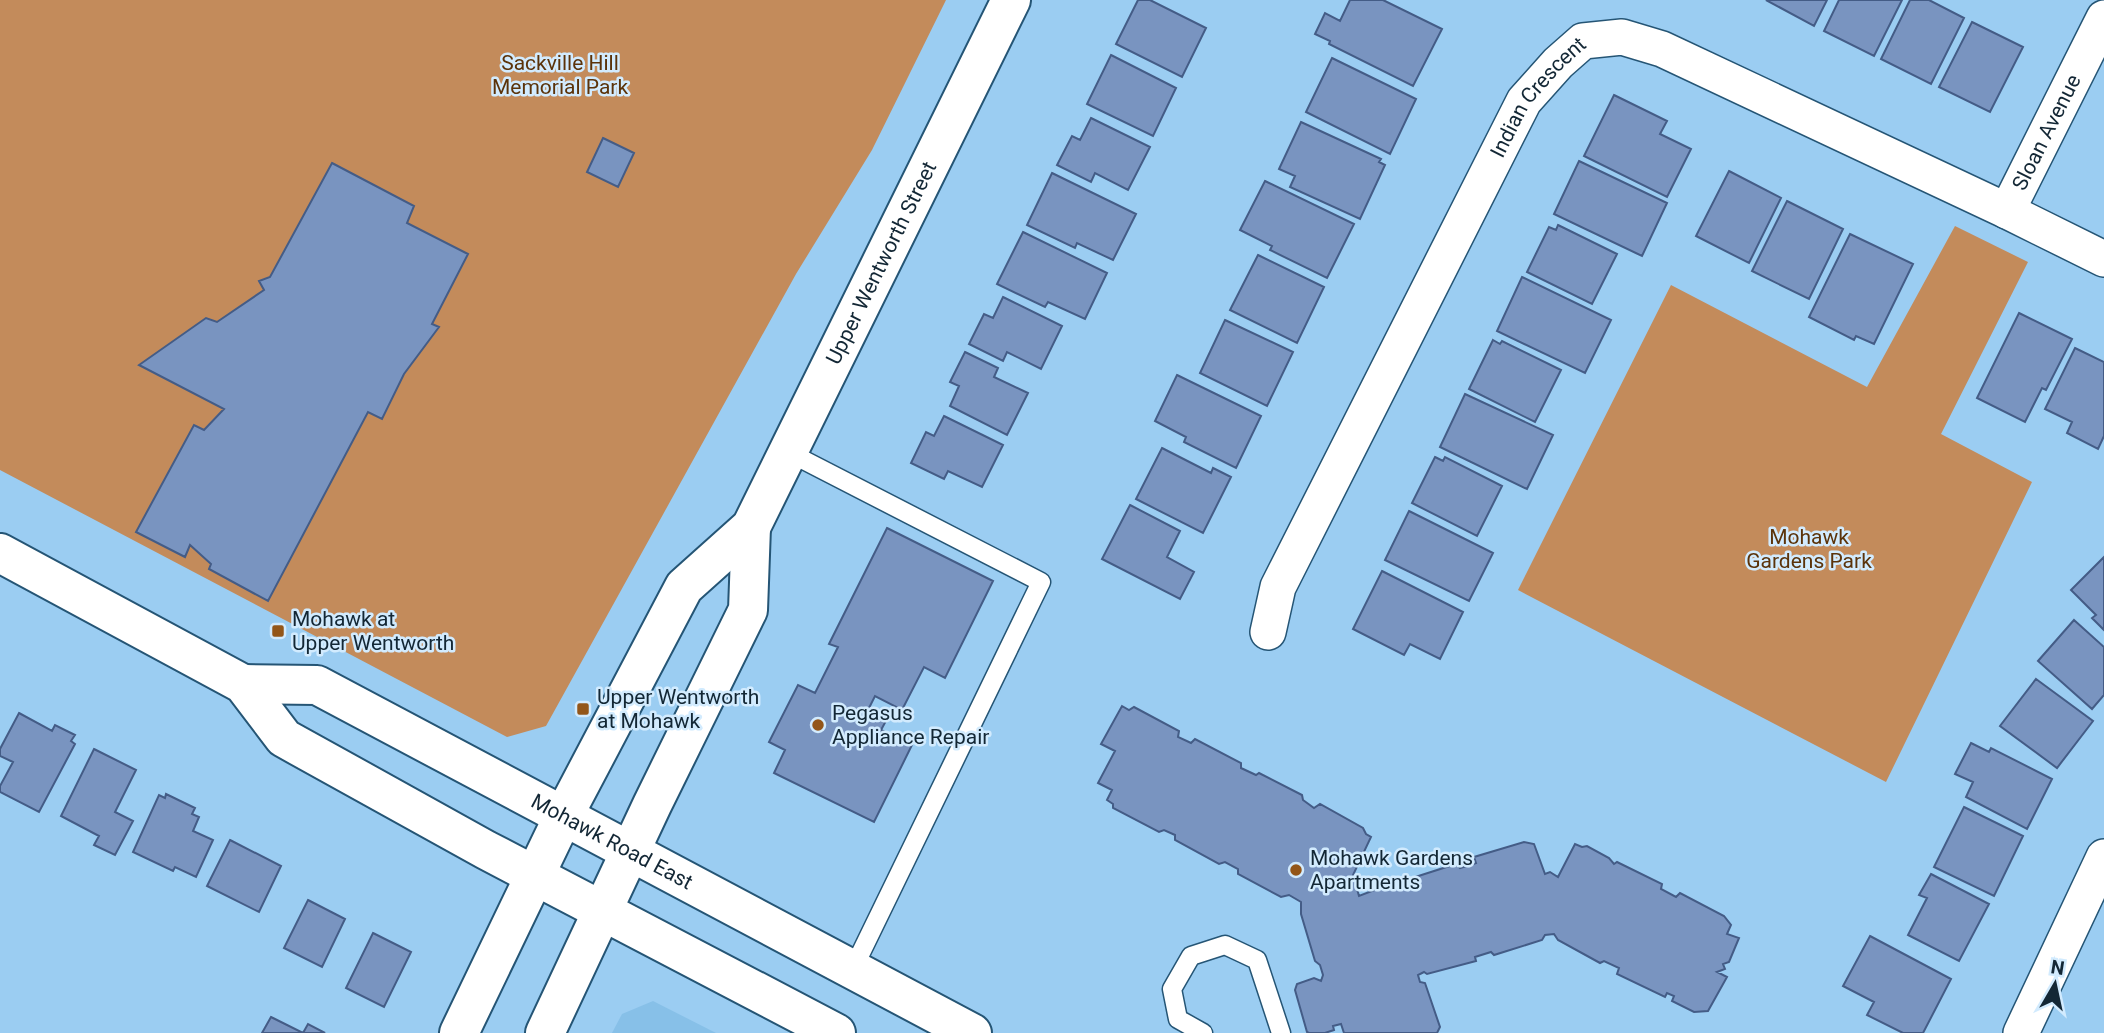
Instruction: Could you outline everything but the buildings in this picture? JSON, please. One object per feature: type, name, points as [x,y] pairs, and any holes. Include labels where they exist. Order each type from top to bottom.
[{"type":"main road","name":"Upper Wentworth Street","points":[[459,1033],[564,815],[684,587],[751,527],[1011,0]]},
{"type":"main road","name":"Upper Wentworth Street","points":[[545,1033],[748,610],[751,527]]},
{"type":"main road","name":"Mohawk Road East","points":[[0,553],[243,684],[284,738],[602,911],[836,1033]]},
{"type":"main road","name":"Mohawk Road East","points":[[243,684],[317,685],[972,1033]]},
{"type":"street","name":"Sloan Avenue","points":[[2007,211],[2104,18]]},
{"type":"street","name":"Indian Crescent","points":[[1268,632],[1278,587],[1524,101],[1558,63],[1583,41],[1622,37],[1662,49],[2104,259]]},
{"type":"street","points":[[2021,1033],[2104,857]]},
{"type":"lane","points":[[788,452],[1041,582],[853,969]]},
{"type":"lane","points":[[1203,1033],[1178,1019],[1172,989],[1191,956],[1225,944],[1256,960],[1281,1033]]},
{"type":"shaded area","points":[[653,1001],[716,1033],[612,1033],[622,1014]]},
{"type":"green space","name":"Sackville Hill Memorial Park","points":[[0,0],[946,0],[872,150],[796,274],[546,726],[507,737],[0,470]]},
{"type":"green space","name":"Mohawk Gardens Park","points":[[1955,226],[2028,262],[1941,434],[2032,482],[1886,782],[1518,590],[1671,285],[1867,387]]},
{"type":"place","name":"Mohawk at Upper Wentworth","points":[[278,631]]},
{"type":"place","name":"Upper Wentworth at Mohawk","points":[[583,709]]},
{"type":"place","name":"Pegasus Appliance Repair","points":[[818,725]]},
{"type":"place","name":"Mohawk Gardens Apartments","points":[[1296,870]]}]
